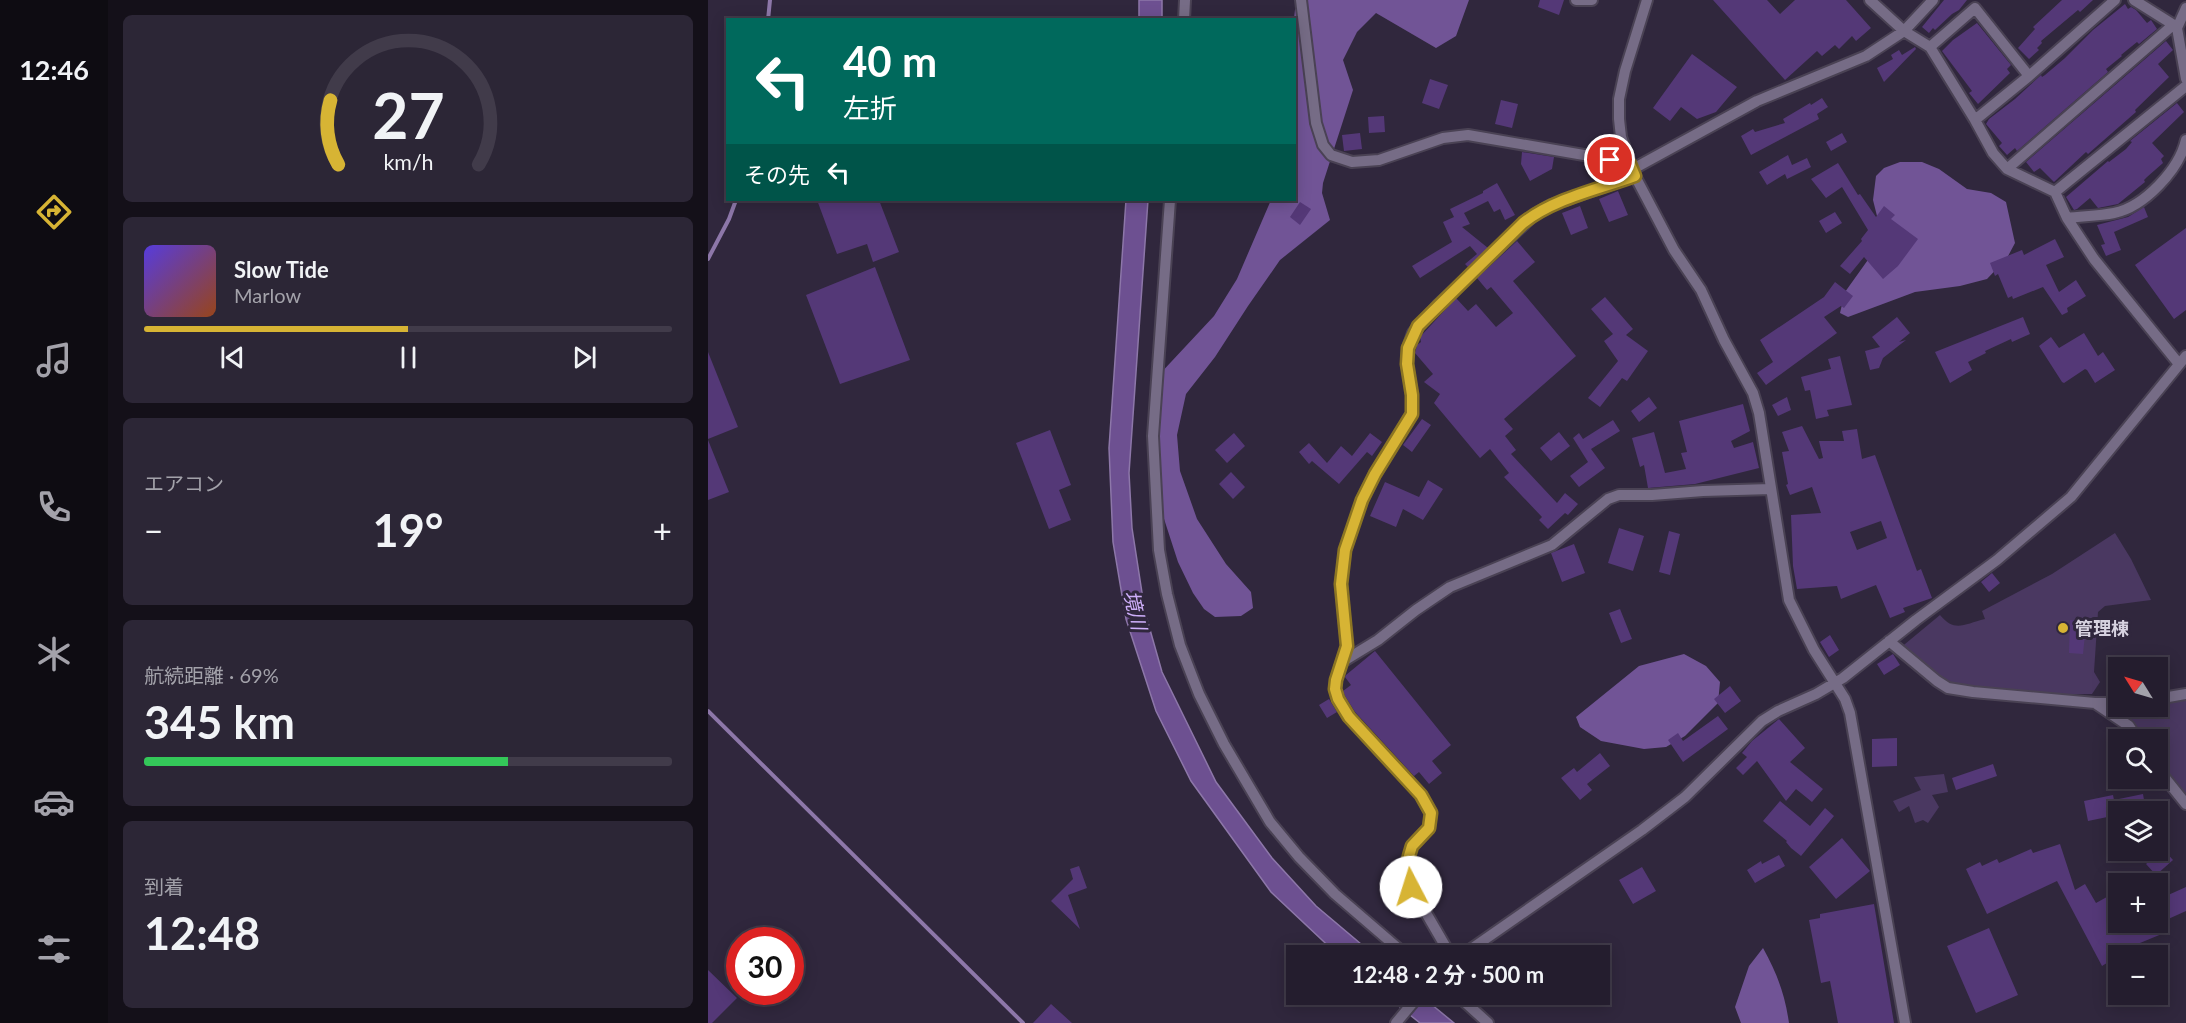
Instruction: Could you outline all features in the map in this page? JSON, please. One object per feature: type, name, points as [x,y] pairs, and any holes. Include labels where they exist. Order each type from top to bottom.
[{"type":"street","points":[[1184,18],[1185,0]]},
{"type":"street","points":[[1301,0],[1316,123],[1323,145],[1331,155],[1352,162],[1379,160],[1443,138],[1468,135],[1633,170]]},
{"type":"street","points":[[1576,0],[1592,0]]},
{"type":"street","points":[[1647,0],[1625,71],[1619,99],[1618,119],[1621,137],[1633,170],[1674,250],[1701,290],[1724,340],[1753,393],[1759,413],[1789,600],[1814,650],[1836,682],[1850,714],[1905,1023]]},
{"type":"street","points":[[1477,945],[1642,830],[1685,797],[1762,721],[1836,682],[1998,560],[2072,496],[2182,360],[2094,259],[2067,218],[2055,192],[2007,169],[1993,153],[1930,47],[1904,31],[1870,0]]},
{"type":"street","points":[[1445,945],[1411,887],[1408,876],[1407,866],[1412,846],[1429,828],[1431,813],[1421,795],[1349,717],[1335,689],[1347,646],[1341,584],[1345,550],[1366,491],[1412,414],[1412,395],[1407,364],[1408,348],[1413,333],[1439,304],[1534,214],[1633,170],[1757,101],[1866,56],[1904,31],[1932,0]]},
{"type":"street","points":[[1975,120],[2115,0]]},
{"type":"street","points":[[2134,0],[2175,26],[2186,79]]},
{"type":"street","points":[[1930,47],[1975,8],[2029,76]]},
{"type":"street","points":[[2007,169],[2175,26],[2186,8]]},
{"type":"street","points":[[2055,192],[2186,86]]},
{"type":"street","points":[[2067,218],[2115,213],[2155,190],[2177,162],[2186,140]]},
{"type":"street","points":[[1170,201],[1153,436],[1160,550],[1167,594],[1180,645],[1199,694],[1224,744],[1270,822],[1299,857],[1335,894],[1394,945]]},
{"type":"street","points":[[1342,662],[1378,640],[1450,587],[1552,545],[1608,499],[1618,495],[1771,489]]},
{"type":"street","points":[[1889,641],[1948,688],[2108,703]]},
{"type":"street","points":[[2168,697],[2186,694]]},
{"type":"street","points":[[2095,703],[2131,729]]},
{"type":"street","points":[[2168,782],[2186,804]]},
{"type":"street","points":[[1396,1023],[1411,1005]]},
{"type":"street","points":[[1468,1005],[1488,1023]]},
{"type":"shaded area","points":[[1296,0],[1469,0],[1456,36],[1436,48],[1376,13],[1357,32],[1343,60],[1353,90],[1323,183],[1322,193],[1330,220],[1280,260],[1215,357],[1186,394],[1177,435],[1180,471],[1197,519],[1226,564],[1251,592],[1253,608],[1241,616],[1215,617],[1204,609],[1193,593],[1178,562],[1154,488],[1157,377],[1214,316],[1237,279],[1271,201],[1296,201],[1296,18],[1294,18]]},
{"type":"shaded area","points":[[1900,162],[1922,162],[1939,169],[1967,189],[1991,193],[2006,202],[2015,243],[2007,258],[1987,279],[1960,286],[1915,292],[1848,317],[1840,313],[1845,292],[1880,243],[1880,228],[1873,200],[1876,176],[1884,168]]},
{"type":"shaded area","points":[[2115,533],[2151,600],[2105,606],[2098,612],[2094,672],[2100,682],[2092,694],[2013,695],[1957,690],[1899,649],[1940,615],[1950,624],[1960,626],[1985,619],[1982,611],[2052,574]]},
{"type":"shaded area","points":[[1684,654],[1706,666],[1720,682],[1718,703],[1685,736],[1666,747],[1644,749],[1601,741],[1580,727],[1576,717],[1639,666]]},
{"type":"shaded area","points":[[2186,694],[2186,804],[2168,782],[2168,729],[2126,729],[2112,717],[2168,717],[2168,697]]},
{"type":"shaded area","points":[[2095,703],[2108,705],[2108,714]]},
{"type":"shaded area","points":[[1944,774],[1948,792],[1932,795],[1939,807],[1928,823],[1923,820],[1915,823],[1909,806],[1899,812],[1893,801],[1921,790],[1914,777]]},
{"type":"shaded area","points":[[1763,948],[1780,984],[1789,1023],[1741,1023],[1735,1007],[1749,966]]},
{"type":"water","points":[[1139,0],[1162,0],[1162,18],[1139,18]]},
{"type":"water","name":"境川","points":[[1126,201],[1148,201],[1129,473],[1132,528],[1145,612],[1162,672],[1216,782],[1272,858],[1316,906],[1362,945],[1327,945],[1271,892],[1191,781],[1156,711],[1126,619],[1113,542],[1109,448]]},
{"type":"water","points":[[1398,1005],[1432,1005],[1454,1023],[1420,1023]]},
{"type":"building","points":[[1540,0],[1564,0],[1559,15],[1538,7]]},
{"type":"building","points":[[1713,0],[1767,0],[1780,14],[1795,0],[1846,0],[1871,28],[1856,41],[1852,36],[1839,49],[1835,45],[1822,56],[1817,51],[1785,80]]},
{"type":"building","points":[[1944,0],[1967,0],[1959,10],[1929,33],[1922,27]]},
{"type":"building","points":[[2062,0],[2093,0],[2041,41],[2042,43],[2037,48],[2039,50],[2029,59],[2018,48],[2035,29],[2033,27]]},
{"type":"building","points":[[2125,4],[2128,9],[2131,7],[2136,10],[2147,23],[2151,20],[2157,29],[2121,55],[2106,69],[2108,72],[2017,151],[2015,148],[2007,155],[1999,146],[2002,143],[1986,124],[1989,119],[2041,75],[2042,77],[2045,75]]},
{"type":"building","points":[[1977,23],[2011,65],[2007,69],[2010,73],[1978,104],[1969,93],[1972,91],[1942,51]]},
{"type":"building","points":[[2166,41],[2173,50],[2158,64],[2169,77],[2135,110],[2136,112],[2088,154],[2086,152],[2054,182],[2040,168],[2034,172],[2026,162]]},
{"type":"building","points":[[1915,47],[1916,49],[1884,82],[1877,68],[1893,59],[1891,55],[1899,50],[1902,55]]},
{"type":"building","points":[[1692,54],[1737,87],[1716,112],[1697,119],[1681,107],[1670,121],[1653,108]]},
{"type":"building","points":[[1430,79],[1448,85],[1439,109],[1422,103]]},
{"type":"building","points":[[1822,98],[1828,107],[1817,114],[1819,119],[1751,155],[1741,136],[1753,129],[1755,132],[1785,123],[1783,119]]},
{"type":"building","points":[[1501,100],[1518,104],[1512,128],[1495,124]]},
{"type":"building","points":[[2177,103],[2184,112],[2152,143],[2164,156],[2161,159],[2163,163],[2144,180],[2145,182],[2118,204],[2098,208],[2090,198],[2074,210],[2066,197],[2108,161],[2126,149],[2132,142],[2130,141]]},
{"type":"building","points":[[1384,116],[1385,132],[1369,133],[1368,117]]},
{"type":"building","points":[[1360,133],[1362,149],[1344,151],[1342,135]]},
{"type":"building","points":[[1842,133],[1847,142],[1831,151],[1826,142]]},
{"type":"building","points":[[1522,152],[1554,157],[1552,169],[1530,181],[1521,164]]},
{"type":"building","points":[[1788,155],[1792,165],[1807,158],[1811,167],[1787,179],[1785,174],[1767,185],[1759,172]]},
{"type":"building","points":[[1838,163],[1858,195],[1860,194],[1876,217],[1884,206],[1895,215],[1891,219],[1918,239],[1898,266],[1883,279],[1864,257],[1850,274],[1840,266],[1862,241],[1861,239],[1868,230],[1842,187],[1826,198],[1811,179]]},
{"type":"building","points":[[1497,183],[1515,215],[1505,220],[1500,209],[1494,212],[1488,201],[1464,213],[1470,224],[1462,227],[1488,248],[1468,267],[1465,264],[1477,254],[1470,246],[1420,278],[1412,266],[1452,242],[1443,222],[1454,217],[1450,209],[1483,193]]},
{"type":"building","points":[[1618,191],[1628,215],[1609,222],[1599,199]]},
{"type":"building","points":[[817,201],[879,201],[899,252],[873,262],[867,244],[837,254]]},
{"type":"building","points":[[1300,202],[1311,209],[1300,225],[1290,217]]},
{"type":"building","points":[[1580,206],[1588,228],[1571,235],[1562,213]]},
{"type":"building","points":[[2144,207],[2148,217],[2114,232],[2121,250],[2106,256],[2101,245],[2105,244],[2097,225],[2128,217]]},
{"type":"building","points":[[1835,212],[1842,223],[1826,233],[1819,221]]},
{"type":"building","points":[[2186,228],[2186,310],[2174,319],[2135,265]]},
{"type":"building","points":[[2055,239],[2064,257],[2046,265],[2059,292],[2076,280],[2086,296],[2067,308],[2068,312],[2062,315],[2043,287],[2013,299],[2012,296],[2008,298],[1998,274],[1995,276],[1990,263],[2022,250],[2024,255]]},
{"type":"building","points":[[1517,241],[1535,262],[1513,281],[1576,356],[1504,419],[1513,429],[1505,436],[1516,450],[1511,454],[1557,503],[1565,493],[1578,504],[1568,515],[1565,513],[1548,529],[1539,520],[1542,517],[1504,477],[1509,473],[1490,449],[1480,458],[1434,403],[1440,394],[1424,382],[1433,374],[1415,353],[1417,345],[1421,342],[1420,337],[1456,298],[1468,311],[1476,304],[1496,327],[1513,313],[1491,287],[1487,290],[1477,278]]},
{"type":"building","points":[[875,267],[910,360],[840,384],[806,295]]},
{"type":"building","points":[[1835,282],[1853,296],[1844,308],[1841,306],[1824,317],[1837,333],[1766,385],[1757,373],[1773,362],[1760,340],[1824,297]]},
{"type":"building","points":[[1605,297],[1633,329],[1626,335],[1648,351],[1627,381],[1622,378],[1600,407],[1588,398],[1618,361],[1604,341],[1613,334],[1591,309]]},
{"type":"building","points":[[1897,317],[1910,333],[1899,342],[1906,340],[1883,358],[1879,368],[1870,370],[1865,351],[1880,347],[1872,337]]},
{"type":"building","points":[[2023,317],[2030,334],[2012,342],[2011,339],[1985,351],[1986,353],[1968,362],[1972,370],[1950,383],[1935,352]]},
{"type":"building","points":[[2084,333],[2098,356],[2103,352],[2115,370],[2095,383],[2085,369],[2064,383],[2039,346],[2051,337],[2059,348]]},
{"type":"building","points":[[708,352],[738,427],[708,439]]},
{"type":"building","points":[[1840,356],[1852,405],[1827,410],[1829,416],[1816,419],[1810,390],[1805,391],[1801,377],[1831,369],[1828,359]]},
{"type":"building","points":[[1649,397],[1657,408],[1639,422],[1631,411]]},
{"type":"building","points":[[1787,397],[1791,410],[1778,416],[1772,405]]},
{"type":"building","points":[[1743,404],[1750,431],[1731,441],[1734,448],[1753,442],[1759,468],[1695,484],[1648,488],[1644,465],[1640,467],[1632,438],[1654,432],[1665,473],[1686,469],[1681,453],[1687,452],[1679,421]]},
{"type":"building","points":[[1422,419],[1431,425],[1412,452],[1403,445]]},
{"type":"building","points":[[1613,420],[1620,431],[1591,449],[1605,468],[1579,487],[1570,476],[1588,462],[1573,438],[1579,433],[1583,439]]},
{"type":"building","points":[[1802,426],[1819,459],[1823,458],[1819,441],[1844,441],[1842,431],[1857,429],[1862,459],[1875,455],[1917,571],[1921,569],[1932,598],[1903,608],[1905,612],[1890,618],[1876,585],[1841,599],[1837,586],[1797,589],[1793,566],[1791,515],[1821,513],[1812,487],[1790,495],[1786,485],[1788,484],[1782,452],[1789,451],[1782,432]],"holes":[[[1881,521],[1887,538],[1857,550],[1850,532]]]},
{"type":"building","points":[[1050,430],[1071,485],[1059,490],[1071,520],[1049,529],[1016,443]]},
{"type":"building","points":[[1559,432],[1570,446],[1551,461],[1540,448]]},
{"type":"building","points":[[1234,433],[1245,446],[1227,463],[1215,450]]},
{"type":"building","points":[[1370,433],[1382,442],[1372,456],[1367,452],[1339,484],[1312,461],[1309,464],[1299,452],[1309,443],[1327,463],[1341,446],[1352,456]]},
{"type":"building","points":[[708,440],[729,492],[708,500]]},
{"type":"building","points":[[1231,472],[1245,487],[1233,499],[1219,484]]},
{"type":"building","points":[[1428,480],[1443,489],[1423,520],[1403,509],[1396,527],[1370,516],[1385,482],[1419,497]]},
{"type":"building","points":[[1619,528],[1644,536],[1633,571],[1608,563]]},
{"type":"building","points":[[1669,531],[1680,534],[1670,575],[1659,572]]},
{"type":"building","points":[[1574,544],[1585,573],[1562,582],[1551,553]]},
{"type":"building","points":[[1992,573],[2000,583],[1989,592],[1981,582]]},
{"type":"building","points":[[1620,609],[1632,639],[1621,643],[1609,613]]},
{"type":"building","points":[[2070,620],[2085,621],[2083,654],[2069,653]]},
{"type":"building","points":[[1830,635],[1839,650],[1829,657],[1820,642]]},
{"type":"building","points":[[1375,651],[1451,745],[1432,761],[1442,773],[1429,784],[1419,772],[1414,776],[1355,712],[1345,696],[1343,691],[1351,685],[1346,675]]},
{"type":"building","points":[[1893,654],[1900,665],[1884,675],[1877,664]]},
{"type":"building","points":[[1730,686],[1741,701],[1725,713],[1714,699]]},
{"type":"building","points":[[1329,699],[1337,712],[1327,718],[1319,705]]},
{"type":"building","points":[[1718,716],[1728,729],[1683,762],[1668,740],[1678,733],[1683,741]]},
{"type":"building","points":[[1779,719],[1805,748],[1790,762],[1823,789],[1812,802],[1796,789],[1786,801],[1757,761],[1743,775],[1736,768],[1747,757],[1742,753],[1752,741]]},
{"type":"building","points":[[1897,738],[1897,766],[1872,767],[1872,739]]},
{"type":"building","points":[[1600,753],[1610,766],[1587,784],[1592,790],[1580,800],[1561,778],[1574,768],[1577,772]]},
{"type":"building","points":[[1993,764],[1997,776],[1956,790],[1952,778]]},
{"type":"building","points":[[2143,794],[2144,801],[2108,801],[2108,817],[2088,821],[2084,801],[2113,795],[2114,800]]},
{"type":"building","points":[[1780,801],[1810,826],[1825,808],[1834,816],[1801,856],[1763,821]]},
{"type":"building","points":[[1842,838],[1870,871],[1836,899],[1809,867]]},
{"type":"building","points":[[2060,844],[2075,890],[2085,884],[2096,903],[2108,896],[2108,933],[2164,933],[2140,943],[2141,945],[2108,945],[2108,962],[2102,966],[2057,881],[1987,914],[1966,869],[1980,862],[1982,866],[1997,859],[1999,863],[2031,849],[2033,853]]},
{"type":"building","points":[[2168,854],[2173,860],[2158,873],[2154,873],[2146,864],[2149,861],[2168,861]]},
{"type":"building","points":[[1779,855],[1785,866],[1755,883],[1747,870],[1761,861],[1762,864]]},
{"type":"building","points":[[1079,866],[1087,888],[1068,895],[1080,929],[1051,901],[1073,879],[1070,869]]},
{"type":"building","points":[[1642,867],[1656,891],[1633,904],[1619,880]]},
{"type":"building","points":[[2186,887],[2186,911],[2168,919],[2168,895]]},
{"type":"building","points":[[1874,904],[1894,1023],[1838,1023],[1830,981],[1821,983],[1809,920],[1820,918],[1820,914]]},
{"type":"building","points":[[1989,928],[2018,995],[1976,1013],[1947,946]]},
{"type":"building","points":[[708,970],[726,987],[726,1005],[730,1005],[712,1023],[708,1023]]},
{"type":"building","points":[[1051,1004],[1072,1023],[1033,1023]]},
{"type":"waterway","points":[[768,18],[770,0]]},
{"type":"waterway","points":[[708,259],[736,201]]},
{"type":"waterway","points":[[708,711],[1023,1023]]},
{"type":"place","name":"管理棟","points":[[2063,628]]},
{"type":"route","points":[[1411,887],[1407,866],[1409,856],[1412,846],[1429,828],[1431,813],[1421,795],[1349,717],[1335,689],[1347,646],[1341,597],[1345,550],[1362,500],[1375,474],[1412,414],[1412,395],[1407,364],[1408,348],[1413,333],[1425,317],[1534,214],[1551,205],[1635,176],[1630,164],[1610,160]]}]
